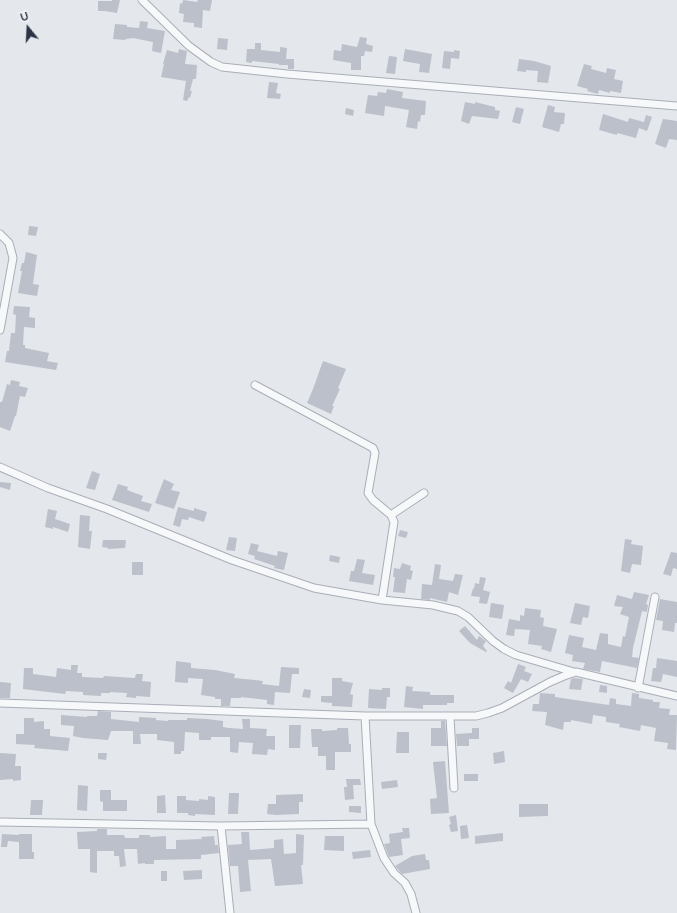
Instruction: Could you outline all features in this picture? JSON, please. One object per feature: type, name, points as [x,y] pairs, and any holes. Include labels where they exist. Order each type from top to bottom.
[{"type":"street","points":[[142,0],[189,46],[211,62],[222,66],[288,74],[677,106]]},
{"type":"street","points":[[0,234],[9,243],[13,258],[0,330]]},
{"type":"street","points":[[255,385],[373,448],[375,453],[368,493],[372,500],[391,515],[394,522],[382,600]]},
{"type":"street","points":[[0,467],[48,488],[107,509],[247,565],[314,588],[382,600],[433,605],[458,611],[493,641],[516,655],[638,688],[677,696]]},
{"type":"street","points":[[391,515],[424,493]]},
{"type":"street","points":[[638,688],[654,597]]},
{"type":"street","points":[[0,703],[365,716],[476,716],[488,714],[564,676],[576,672]]},
{"type":"street","points":[[365,716],[371,824],[384,858],[394,873],[405,883],[411,894],[416,913]]},
{"type":"street","points":[[450,717],[454,788]]},
{"type":"street","points":[[0,822],[221,826],[371,824]]},
{"type":"street","points":[[221,826],[230,913]]},
{"type":"building","points":[[120,0],[117,13],[98,11],[98,1]]},
{"type":"building","points":[[183,0],[197,2],[198,0],[212,0],[210,11],[203,10],[202,28],[194,27],[194,23],[183,22],[184,14],[179,13],[180,3],[182,4]]},
{"type":"building","points":[[140,21],[148,22],[147,28],[165,31],[161,53],[152,51],[153,42],[133,38],[125,40],[113,39],[115,24],[139,28]]},
{"type":"building","points":[[360,37],[367,38],[366,44],[373,46],[372,52],[365,51],[364,56],[361,56],[361,70],[351,70],[351,63],[333,60],[334,50],[341,51],[342,44],[357,47]]},
{"type":"building","points":[[218,38],[228,39],[227,50],[217,49]]},
{"type":"building","points":[[255,43],[261,43],[261,50],[280,52],[280,47],[287,48],[286,59],[294,59],[294,69],[288,69],[288,65],[252,61],[252,63],[246,62],[247,49],[255,49]]},
{"type":"building","points":[[179,49],[187,51],[185,64],[197,65],[196,79],[193,79],[190,91],[192,91],[190,98],[189,97],[187,101],[183,100],[186,81],[161,77],[167,50],[178,53]]},
{"type":"building","points":[[405,49],[432,54],[429,73],[419,72],[420,64],[403,61]]},
{"type":"building","points":[[454,50],[460,51],[459,59],[451,58],[450,69],[442,68],[444,51],[454,52]]},
{"type":"building","points":[[389,56],[397,57],[395,74],[386,73]]},
{"type":"building","points":[[519,59],[534,61],[551,66],[548,83],[537,82],[538,71],[517,71]]},
{"type":"building","points":[[584,64],[592,66],[591,69],[606,73],[607,68],[616,70],[614,79],[623,81],[621,93],[610,91],[610,93],[599,90],[598,94],[577,86]]},
{"type":"building","points":[[269,82],[278,83],[276,93],[281,94],[280,99],[267,98]]},
{"type":"building","points":[[387,89],[403,92],[402,98],[426,101],[425,115],[421,115],[420,122],[418,121],[417,129],[406,127],[409,110],[385,106],[384,116],[365,113],[368,95],[377,96],[378,92],[386,93]]},
{"type":"building","points":[[465,102],[475,104],[475,102],[495,107],[495,110],[500,111],[498,119],[472,116],[469,124],[461,121]]},
{"type":"building","points":[[548,105],[555,107],[554,112],[565,113],[564,124],[561,124],[559,132],[542,127]]},
{"type":"building","points":[[516,107],[524,109],[520,124],[512,122]]},
{"type":"building","points":[[346,108],[354,110],[353,116],[345,114]]},
{"type":"building","points":[[603,114],[628,122],[629,118],[644,122],[646,115],[652,117],[647,131],[639,128],[636,138],[599,130]]},
{"type":"building","points":[[663,119],[677,121],[677,140],[669,139],[666,148],[655,144]]},
{"type":"building","points":[[29,226],[38,227],[36,236],[28,235]]},
{"type":"building","points":[[26,252],[37,255],[33,284],[39,285],[37,296],[18,293],[22,271],[20,271],[22,263],[24,263]]},
{"type":"building","points":[[14,306],[30,307],[29,317],[35,318],[35,328],[24,327],[23,345],[25,345],[25,348],[49,353],[47,361],[58,363],[56,370],[5,362],[7,351],[9,351],[11,333],[15,333],[16,315],[13,314]]},
{"type":"building","points":[[323,361],[346,369],[338,388],[340,389],[332,406],[334,406],[331,414],[307,403]]},
{"type":"building","points":[[11,380],[20,382],[19,386],[28,388],[25,397],[20,396],[16,416],[10,431],[0,427],[0,402],[2,402],[7,384],[10,385]]},
{"type":"building","points":[[92,471],[100,474],[95,490],[86,488]]},
{"type":"building","points":[[164,479],[174,484],[171,490],[180,492],[174,509],[155,503]]},
{"type":"building","points":[[0,482],[11,483],[10,490],[0,487]]},
{"type":"building","points":[[118,484],[128,487],[127,490],[143,496],[141,501],[152,504],[149,512],[112,500]]},
{"type":"building","points":[[178,507],[194,511],[194,508],[207,512],[204,522],[189,517],[188,520],[182,519],[180,527],[173,525]]},
{"type":"building","points":[[48,509],[57,511],[55,519],[70,524],[68,532],[53,527],[53,529],[45,527]]},
{"type":"building","points":[[80,515],[90,516],[89,531],[92,531],[90,549],[78,547]]},
{"type":"building","points":[[400,530],[408,532],[406,538],[398,536]]},
{"type":"building","points":[[229,537],[237,538],[235,551],[226,550]]},
{"type":"building","points":[[625,539],[632,540],[631,544],[643,546],[641,565],[632,564],[630,573],[621,571]]},
{"type":"building","points":[[103,540],[126,540],[125,548],[108,549],[102,547]]},
{"type":"building","points":[[251,543],[259,545],[257,551],[277,556],[278,551],[288,553],[284,570],[274,568],[275,566],[254,559],[255,556],[248,554]]},
{"type":"building","points":[[671,552],[677,553],[677,569],[673,568],[671,576],[663,574]]},
{"type":"building","points":[[330,555],[340,557],[339,563],[329,561]]},
{"type":"building","points":[[357,559],[365,560],[362,573],[375,575],[373,585],[349,581],[351,571],[354,571]]},
{"type":"building","points":[[132,562],[143,562],[143,575],[132,575]]},
{"type":"building","points":[[402,563],[411,566],[410,570],[413,571],[411,580],[407,579],[405,593],[393,592],[395,577],[393,577],[394,568],[400,569]]},
{"type":"building","points":[[435,564],[441,565],[439,579],[453,581],[455,574],[463,575],[458,595],[449,592],[447,602],[430,598],[430,600],[421,599],[422,584],[432,585]]},
{"type":"building","points":[[480,577],[486,578],[483,590],[490,592],[487,604],[479,603],[480,597],[471,596],[475,583],[479,584]]},
{"type":"building","points":[[634,592],[649,595],[646,604],[648,605],[647,612],[642,611],[633,648],[632,657],[639,658],[637,668],[602,661],[600,672],[583,669],[585,663],[572,661],[573,655],[565,653],[569,635],[584,638],[582,647],[596,650],[600,633],[608,634],[608,644],[621,647],[623,636],[625,637],[629,617],[620,614],[623,607],[614,606],[617,595],[632,599]]},
{"type":"building","points":[[660,599],[677,602],[677,623],[675,623],[674,632],[662,630],[663,621],[656,620]]},
{"type":"building","points":[[491,603],[504,605],[502,619],[489,617]]},
{"type":"building","points":[[575,603],[590,606],[588,618],[583,617],[581,625],[570,623]]},
{"type":"building","points":[[525,608],[541,610],[540,617],[544,618],[543,626],[557,629],[551,652],[541,649],[542,646],[528,644],[530,630],[515,629],[514,636],[506,635],[509,619],[520,621],[520,615],[524,616]]},
{"type":"building","points":[[465,626],[477,640],[479,636],[486,641],[483,646],[487,651],[486,652],[470,643],[459,631]]},
{"type":"building","points":[[657,658],[677,661],[677,677],[663,674],[661,682],[651,681],[653,668],[656,668]]},
{"type":"building","points":[[176,661],[191,663],[191,668],[215,670],[235,674],[234,678],[263,681],[262,684],[279,686],[281,667],[299,668],[299,674],[292,674],[290,693],[275,692],[274,705],[267,704],[267,700],[241,697],[231,698],[230,706],[221,706],[221,699],[201,695],[203,679],[188,678],[188,683],[175,682]]},
{"type":"building","points":[[518,664],[526,667],[524,671],[532,674],[528,682],[521,679],[513,693],[504,688],[508,681],[511,683]]},
{"type":"building","points":[[71,665],[78,665],[77,673],[82,673],[82,677],[103,678],[104,676],[135,678],[136,674],[143,674],[142,681],[151,682],[150,697],[126,697],[127,693],[101,693],[101,696],[83,695],[83,692],[66,691],[65,694],[23,689],[24,668],[33,668],[33,674],[56,677],[57,668],[71,670]]},
{"type":"building","points":[[332,678],[342,678],[342,681],[353,683],[350,694],[353,695],[352,707],[332,706],[332,703],[321,702],[321,696],[332,696]]},
{"type":"building","points":[[571,679],[583,679],[581,690],[569,689]]},
{"type":"building","points":[[0,682],[11,683],[10,698],[0,698]]},
{"type":"building","points":[[600,685],[607,686],[607,693],[599,692]]},
{"type":"building","points":[[406,686],[413,687],[412,691],[430,692],[430,695],[454,695],[454,703],[447,703],[447,705],[423,705],[423,709],[404,707]]},
{"type":"building","points":[[382,688],[390,688],[390,697],[387,697],[386,709],[368,708],[369,689],[382,690]]},
{"type":"building","points":[[304,689],[311,690],[310,698],[302,697]]},
{"type":"building","points":[[540,693],[555,694],[555,697],[609,705],[610,698],[616,699],[616,704],[631,706],[632,693],[639,694],[639,698],[653,700],[653,702],[660,702],[659,708],[670,709],[669,715],[677,715],[676,750],[667,749],[668,743],[654,741],[656,728],[641,725],[640,731],[619,727],[620,724],[606,722],[606,717],[593,715],[592,724],[571,720],[571,722],[564,722],[563,730],[545,725],[547,712],[532,711],[533,704],[539,704]]},
{"type":"building","points":[[98,711],[111,712],[111,719],[139,722],[139,717],[156,718],[156,720],[168,721],[187,720],[187,718],[207,719],[223,721],[223,727],[243,729],[242,719],[250,719],[250,728],[267,729],[266,736],[275,736],[275,750],[268,749],[267,755],[252,754],[253,743],[239,742],[238,753],[230,752],[230,737],[211,737],[211,740],[199,740],[199,733],[185,732],[184,751],[181,751],[181,754],[174,754],[174,742],[157,740],[157,734],[140,734],[141,744],[133,744],[133,731],[111,731],[108,740],[83,738],[73,736],[74,726],[61,725],[61,715],[87,717],[97,716]]},
{"type":"building","points":[[24,718],[34,718],[34,722],[44,721],[44,729],[50,729],[50,736],[70,738],[68,751],[34,748],[35,745],[16,744],[16,734],[24,734]]},
{"type":"building","points":[[441,721],[445,721],[447,746],[431,746],[431,728],[441,728]]},
{"type":"building","points":[[289,725],[301,725],[300,748],[289,748]]},
{"type":"building","points":[[337,728],[348,728],[351,752],[335,752],[335,770],[326,770],[326,756],[318,756],[318,747],[312,747],[311,729],[322,729],[322,731],[337,730]]},
{"type":"building","points":[[472,728],[479,728],[479,739],[469,739],[469,746],[457,746],[456,734],[472,733]]},
{"type":"building","points":[[397,732],[409,732],[409,753],[396,753]]},
{"type":"building","points":[[504,751],[505,762],[494,764],[493,753]]},
{"type":"building","points":[[0,753],[16,754],[15,766],[21,766],[21,780],[0,780]]},
{"type":"building","points":[[98,753],[107,753],[106,760],[98,759]]},
{"type":"building","points":[[445,761],[449,813],[431,814],[430,799],[437,798],[433,762]]},
{"type":"building","points":[[464,774],[478,774],[478,781],[464,781]]},
{"type":"building","points":[[346,779],[360,779],[361,785],[353,785],[354,799],[345,800],[344,787],[347,787]]},
{"type":"building","points":[[397,780],[398,787],[382,789],[381,782]]},
{"type":"building","points":[[78,785],[88,786],[87,811],[77,810]]},
{"type":"building","points":[[100,790],[111,790],[111,800],[127,800],[127,811],[103,811],[103,802],[100,801]]},
{"type":"building","points":[[229,793],[239,793],[238,814],[228,814]]},
{"type":"building","points":[[303,794],[303,802],[299,802],[299,814],[267,814],[268,804],[276,804],[276,795]]},
{"type":"building","points":[[165,795],[166,813],[157,813],[157,796]]},
{"type":"building","points":[[177,796],[186,796],[186,800],[199,801],[199,799],[208,800],[208,796],[215,797],[215,815],[195,814],[195,816],[188,815],[188,813],[177,813]]},
{"type":"building","points":[[31,800],[43,800],[42,815],[30,815]]},
{"type":"building","points":[[519,804],[548,804],[548,816],[519,817]]},
{"type":"building","points":[[349,806],[361,806],[361,813],[349,812]]},
{"type":"building","points":[[456,815],[458,831],[451,832],[449,817]]},
{"type":"building","points":[[467,825],[469,838],[461,839],[460,826]]},
{"type":"building","points":[[402,828],[409,828],[410,838],[401,839],[403,855],[389,857],[384,844],[390,843],[389,834],[403,832]]},
{"type":"building","points":[[97,829],[107,829],[107,835],[124,835],[125,838],[139,838],[139,835],[150,835],[150,837],[166,836],[166,849],[176,849],[176,840],[202,839],[201,837],[214,836],[215,845],[218,845],[219,853],[201,855],[201,859],[154,860],[154,864],[138,864],[137,849],[124,849],[126,866],[120,867],[119,856],[114,856],[114,851],[97,851],[97,873],[90,872],[90,849],[78,849],[77,832],[97,831]]},
{"type":"building","points":[[241,832],[249,832],[250,850],[274,848],[274,840],[283,839],[284,854],[296,853],[296,834],[304,835],[303,865],[301,865],[303,884],[275,886],[271,859],[248,860],[251,891],[240,892],[238,866],[230,866],[228,845],[242,844]]},
{"type":"building","points":[[503,833],[503,841],[475,844],[475,836]]},
{"type":"building","points":[[2,834],[32,834],[32,852],[34,852],[34,859],[19,859],[19,842],[8,841],[7,847],[1,847]]},
{"type":"building","points":[[325,836],[344,836],[344,851],[324,850]]},
{"type":"building","points":[[370,850],[371,857],[353,859],[352,852]]},
{"type":"building","points":[[425,854],[426,860],[429,860],[430,869],[402,874],[395,866],[412,856]]},
{"type":"building","points":[[202,870],[202,879],[184,880],[183,871]]},
{"type":"building","points":[[161,871],[167,871],[167,881],[161,881]]}]
